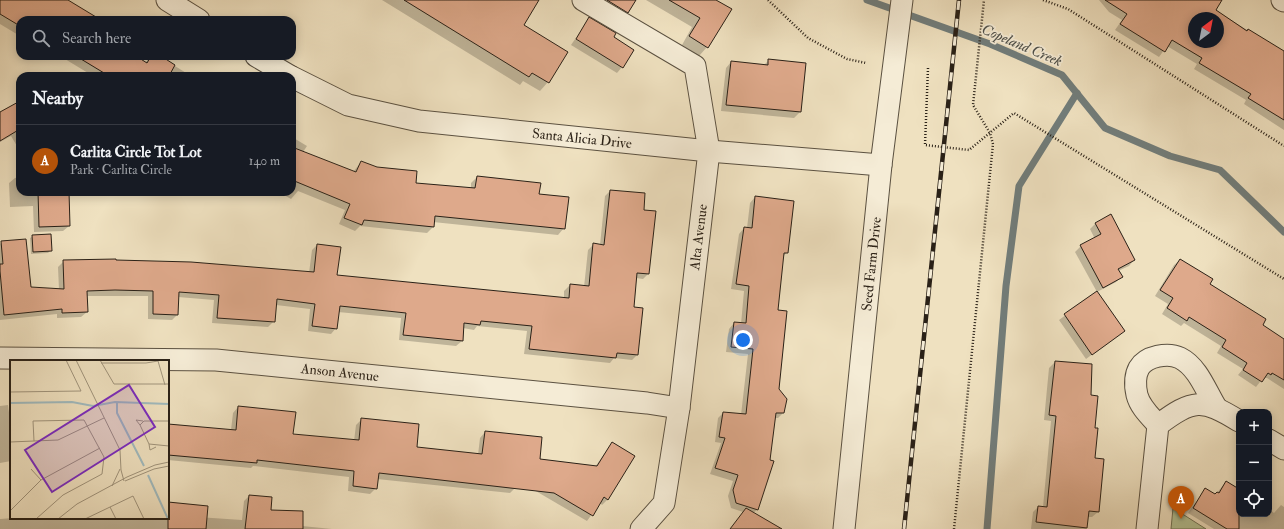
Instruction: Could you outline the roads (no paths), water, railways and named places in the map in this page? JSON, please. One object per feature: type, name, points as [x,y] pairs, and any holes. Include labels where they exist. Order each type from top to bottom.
[{"type":"street","points":[[167,0],[193,16]]},
{"type":"street","name":"Alta Avenue","points":[[583,0],[695,66],[710,151],[679,408],[664,502],[641,529]]},
{"type":"street","name":"Seed Farm Drive","points":[[844,529],[881,166],[902,0]]},
{"type":"street","name":"Santa Alicia Drive","points":[[263,60],[283,72]]},
{"type":"street","name":"Santa Alicia Drive","points":[[296,79],[348,105],[418,121],[710,151],[881,166]]},
{"type":"street","points":[[1147,529],[1158,425],[1142,406],[1137,397],[1135,381],[1139,367],[1153,358],[1167,354],[1180,358],[1193,368],[1216,407]]},
{"type":"street","name":"Anson Avenue","points":[[0,358],[216,360],[647,403],[679,408]]},
{"type":"street","points":[[1158,425],[1177,411],[1199,404],[1216,407],[1236,419]]},
{"type":"street","points":[[1272,442],[1284,449]]},
{"type":"waterway","name":"Copeland Creek","points":[[867,0],[990,44],[1062,75],[1105,128],[1170,156],[1220,170],[1284,232]]},
{"type":"waterway","points":[[987,529],[1006,286],[1019,186],[1077,93]]},
{"type":"railway","points":[[904,529],[959,0]]},
{"type":"place","name":"Carlita Circle Tot Lot","points":[[1181,519]]}]
